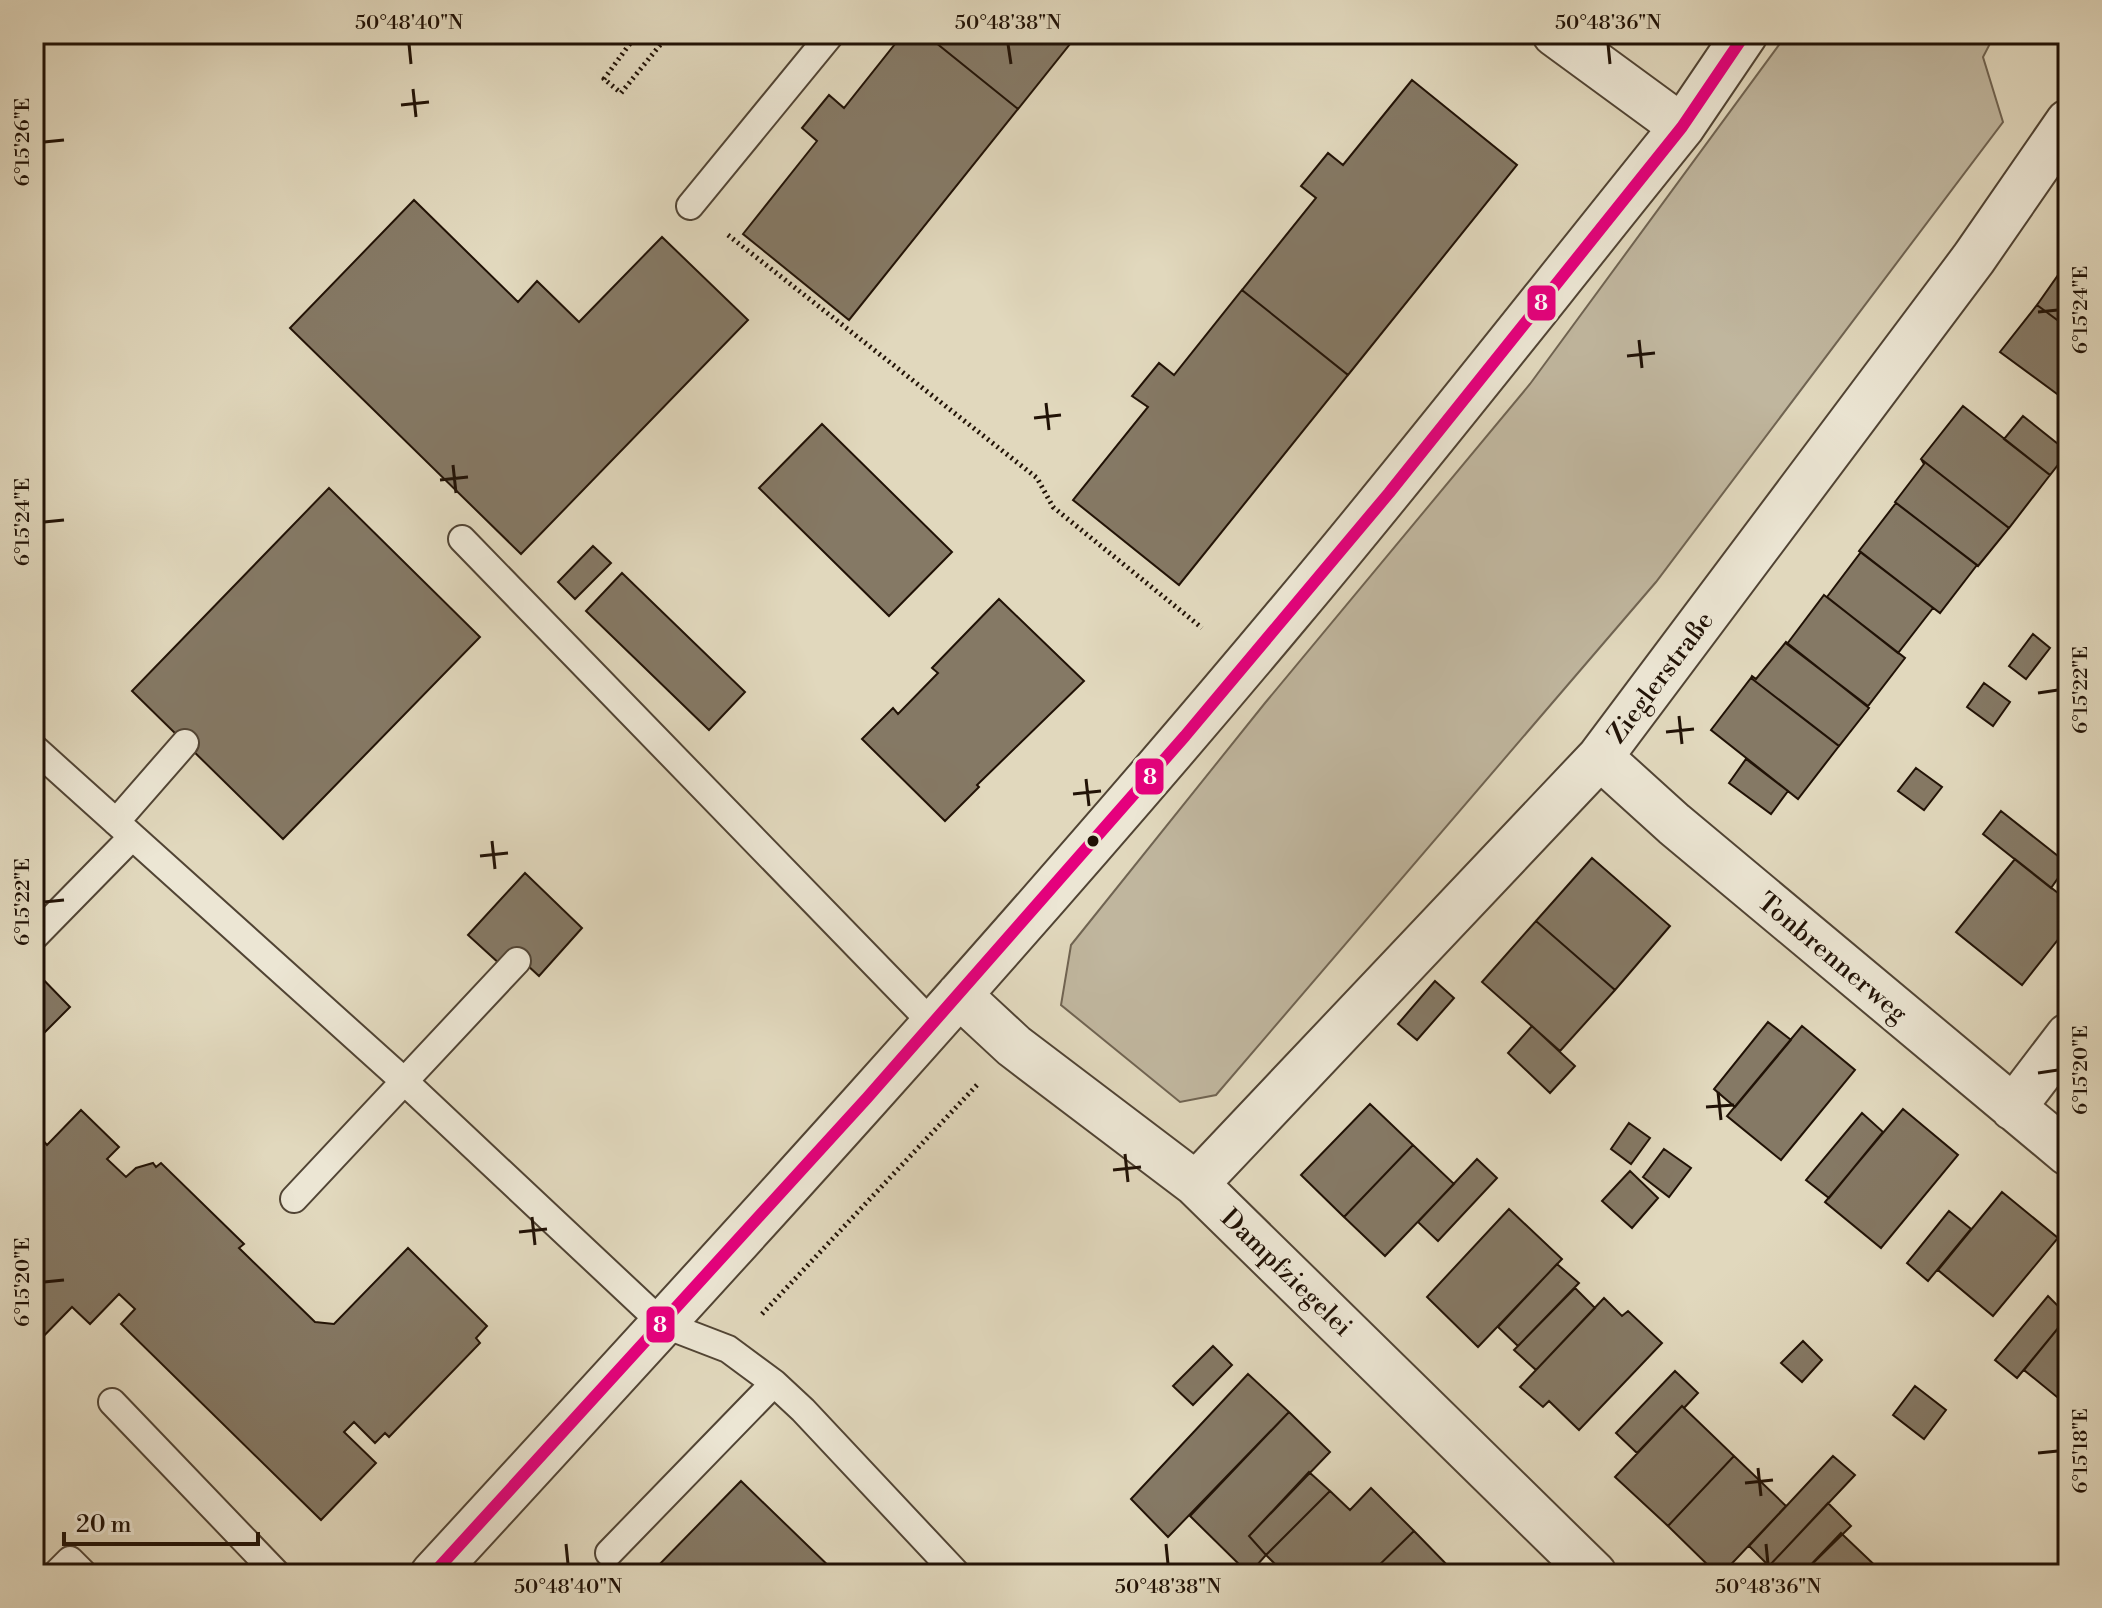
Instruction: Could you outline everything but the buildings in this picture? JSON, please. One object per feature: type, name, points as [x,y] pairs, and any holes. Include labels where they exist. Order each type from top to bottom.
[{"type":"street","points":[[1555,34],[1682,127]]},
{"type":"street","points":[[433,1574],[946,1010],[1246,664],[1682,127],[1745,34]]},
{"type":"street","name":"Zieglerstraße","points":[[1196,1184],[1600,757],[1965,271],[2068,122]]},
{"type":"street","name":"Tonbrennerweg","points":[[1600,757],[1686,834],[2068,1153]]},
{"type":"street","name":"Dampfziegelei","points":[[946,1010],[1014,1046],[1196,1184],[1594,1574]]},
{"type":"street","points":[[2013,1108],[2068,1036]]},
{"type":"lane","points":[[690,206],[831,34]]},
{"type":"lane","points":[[462,539],[946,1010]]},
{"type":"lane","points":[[34,937],[124,830],[185,743]]},
{"type":"lane","points":[[34,748],[404,1081],[663,1324],[728,1349],[774,1383],[957,1574]]},
{"type":"lane","points":[[294,1199],[517,961]]},
{"type":"lane","points":[[609,1553],[774,1383]]},
{"type":"lane","points":[[112,1402],[277,1574]]},
{"type":"lane","points":[[56,1574],[70,1560],[84,1574]]},
{"type":"path","points":[[637,34],[604,79],[621,93],[669,34]]},
{"type":"path","points":[[690,206],[1037,478],[1053,507],[1246,664]]},
{"type":"path","points":[[728,1349],[1014,1046]]},
{"type":"shaded area","points":[[1787,34],[1995,34],[1983,57],[2003,122],[1656,582],[1216,1095],[1180,1102],[1061,1005],[1071,945],[1265,703],[1530,384]]},
{"type":"transit line","name":"8","points":[[433,1574],[867,1098],[1185,736],[1389,493],[1682,127],[1745,34]]}]
